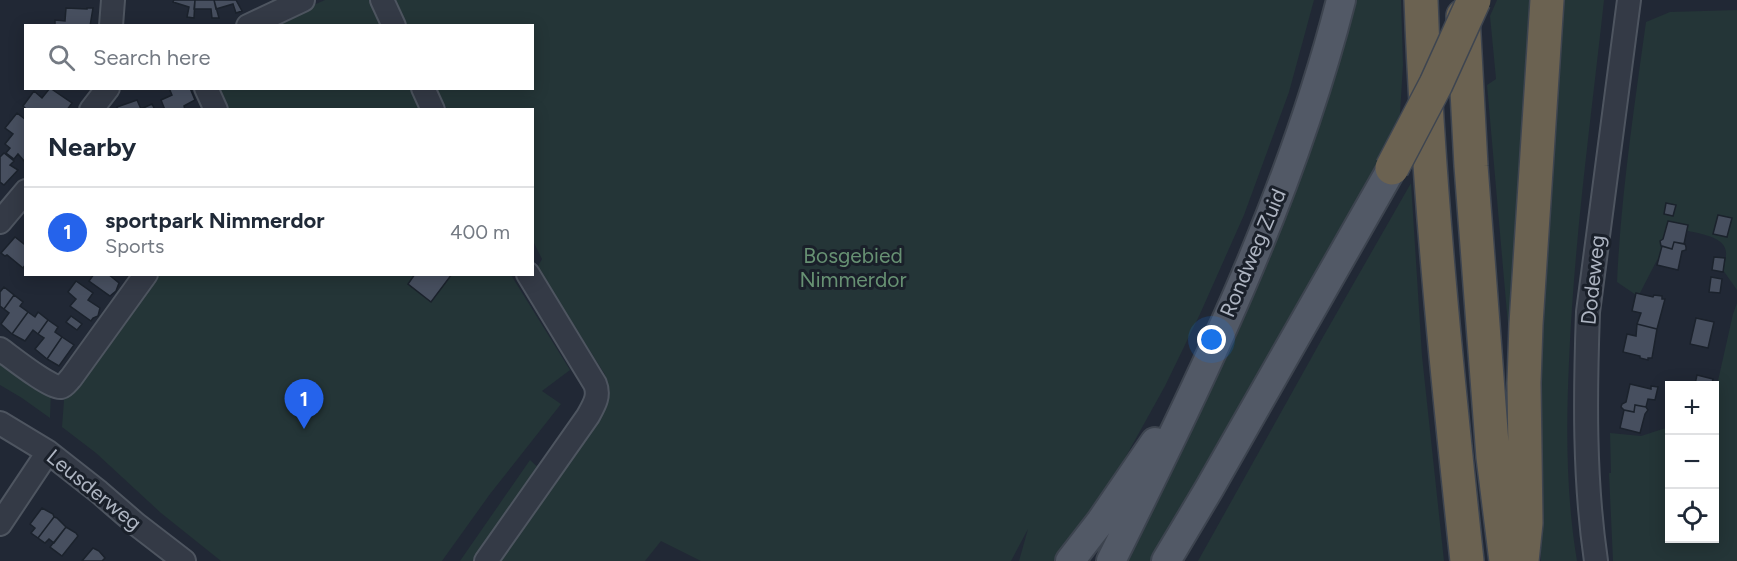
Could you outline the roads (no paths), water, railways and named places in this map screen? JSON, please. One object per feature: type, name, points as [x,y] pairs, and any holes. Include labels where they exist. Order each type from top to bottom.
[{"type":"highway","points":[[1421,0],[1431,171],[1467,561]]},
{"type":"highway","points":[[1462,0],[1471,166],[1493,457],[1506,561]]},
{"type":"highway","points":[[1392,168],[1436,84],[1474,0]]},
{"type":"highway","points":[[1522,561],[1526,523],[1524,383],[1526,324],[1547,0]]},
{"type":"main road","name":"Rondweg Zuid","points":[[1111,561],[1197,384],[1260,241],[1317,88],[1341,0]]},
{"type":"main road","points":[[1166,561],[1392,168]]},
{"type":"main road","points":[[1070,561],[1101,521],[1197,384]]},
{"type":"main road","points":[[1178,561],[1209,489]]},
{"type":"street","points":[[111,24],[113,0]]},
{"type":"street","points":[[252,24],[303,0]]},
{"type":"street","points":[[382,0],[393,24]]},
{"type":"street","name":"Dodeweg","points":[[1596,561],[1586,468],[1588,312],[1629,0]]},
{"type":"street","points":[[93,108],[107,90]]},
{"type":"street","points":[[207,90],[215,108]]},
{"type":"street","points":[[424,90],[432,108]]},
{"type":"street","points":[[0,222],[24,193]]},
{"type":"street","points":[[0,349],[47,382],[57,387],[64,386],[145,276]]},
{"type":"street","points":[[486,561],[588,416],[598,391],[529,276]]},
{"type":"street","name":"Leusderweg","points":[[0,423],[48,452],[136,525],[184,561]]},
{"type":"street","points":[[0,524],[48,452]]},
{"type":"place","name":"sportpark Nimmerdor","points":[[304,429]]},
{"type":"park label","name":"Bosgebied Nimmerdor","points":[[853,268]]}]
